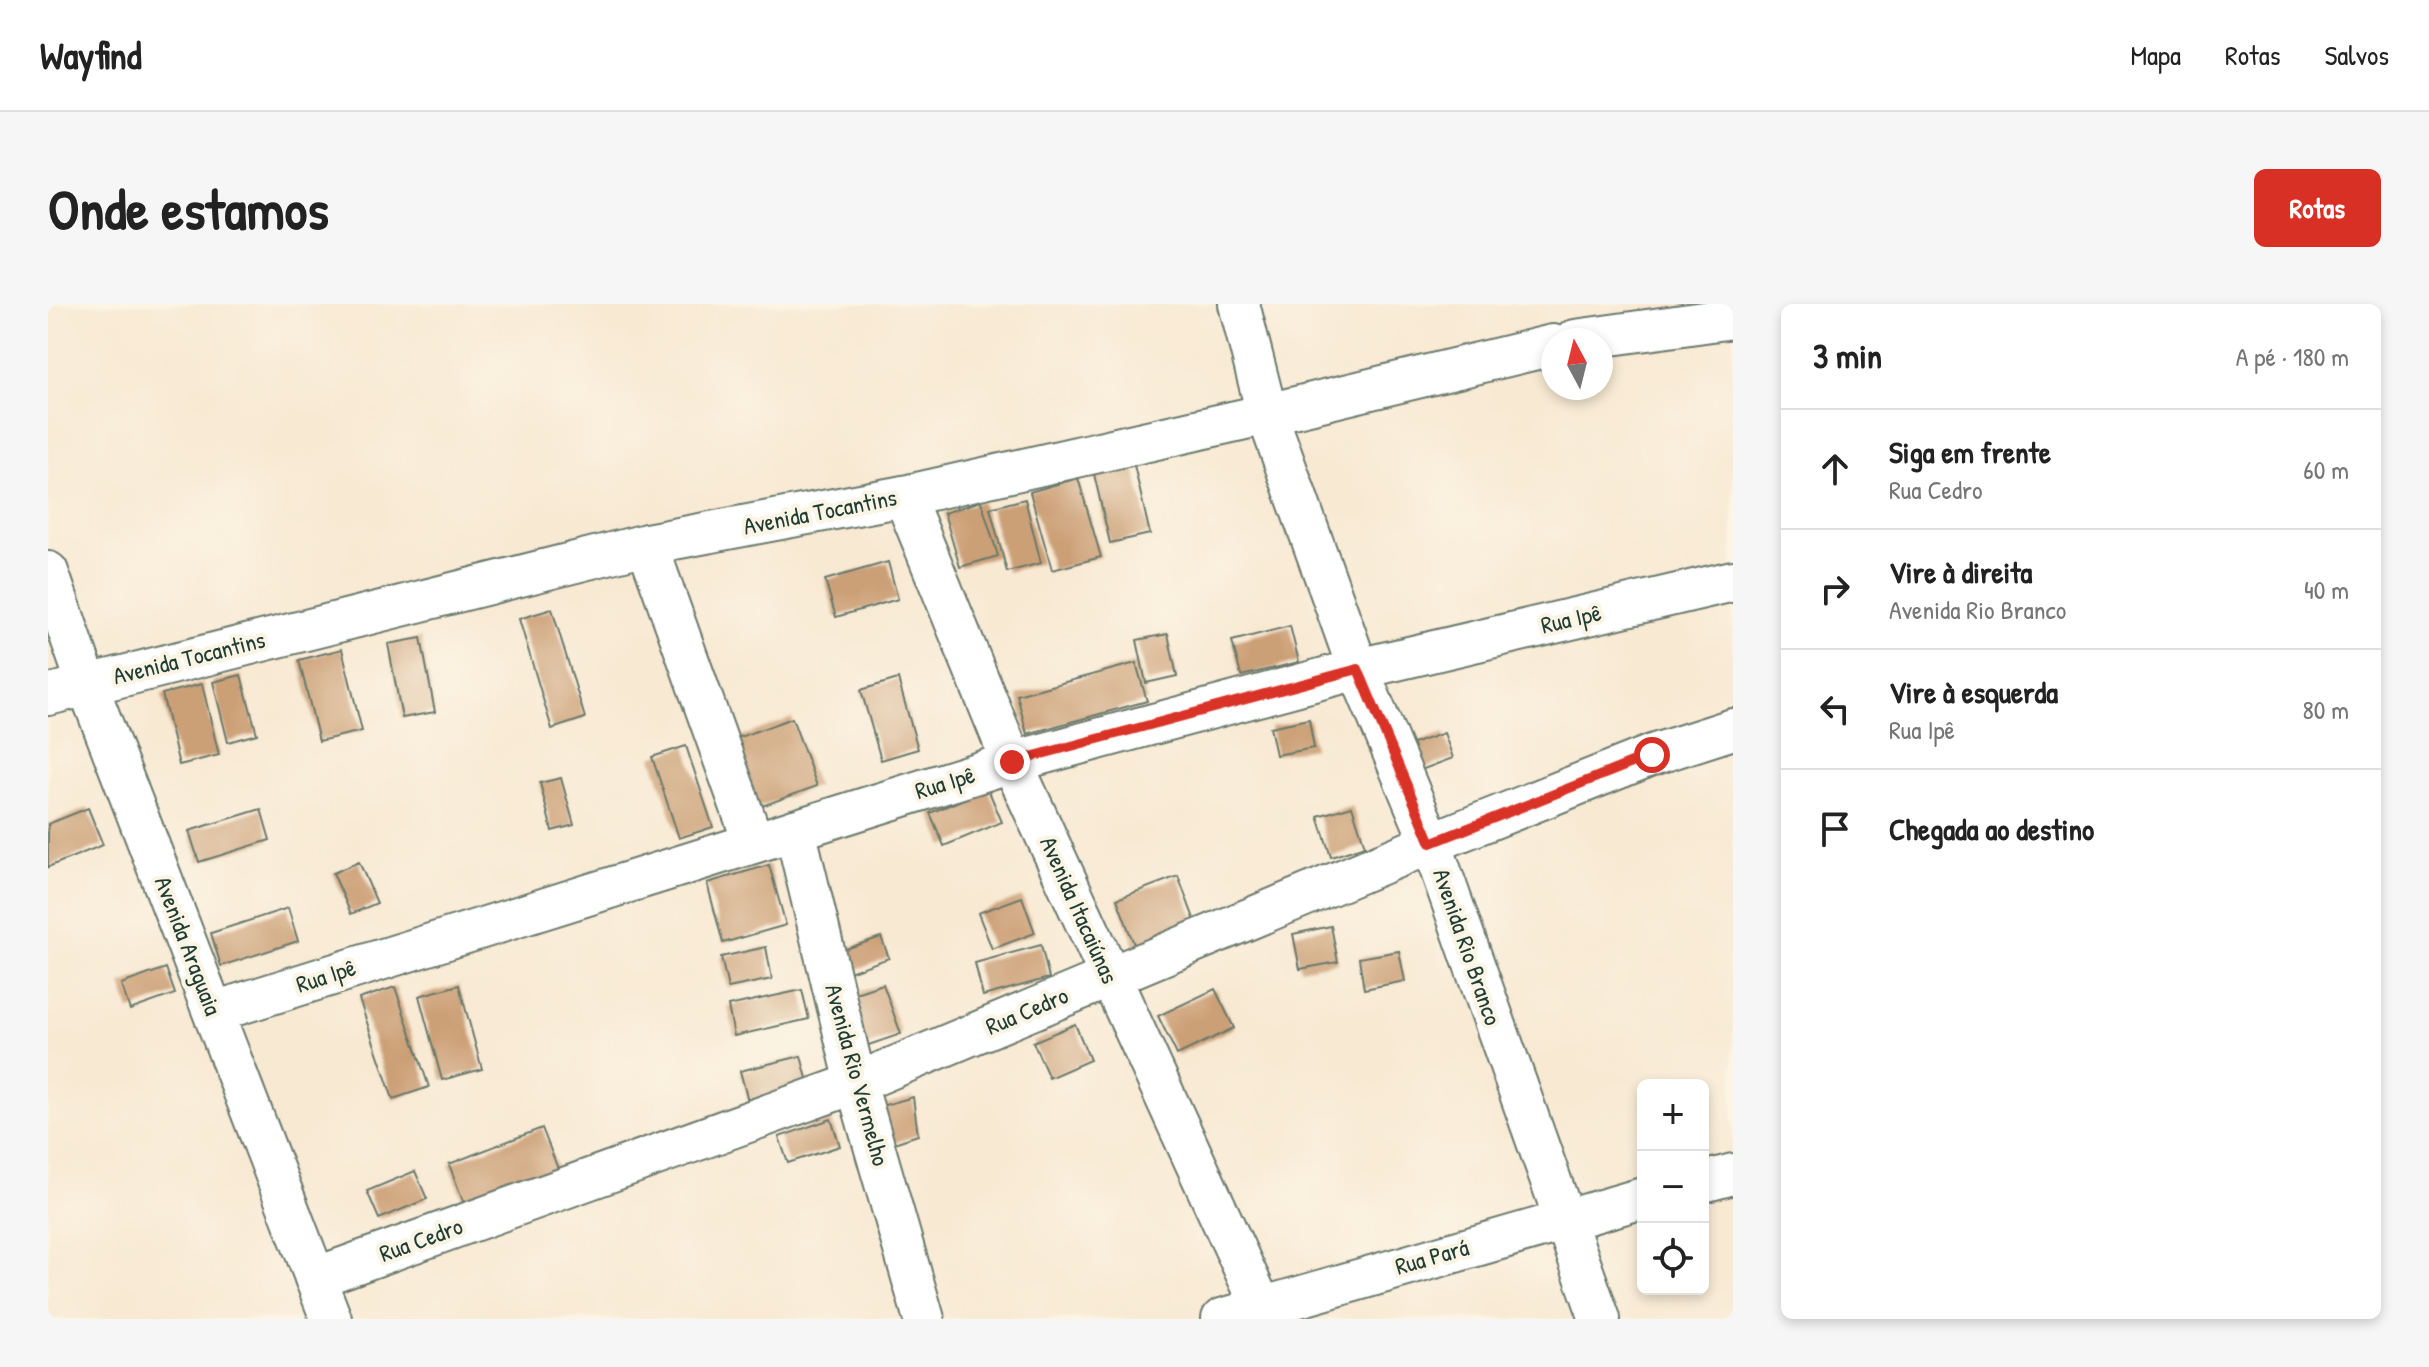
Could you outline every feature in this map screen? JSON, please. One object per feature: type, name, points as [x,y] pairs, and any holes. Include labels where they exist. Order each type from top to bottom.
[{"type":"street","name":"Avenida Rio Branco","points":[[1239,304],[1267,414],[1358,669],[1431,843],[1600,1319]]},
{"type":"street","points":[[1613,335],[1733,318]]},
{"type":"street","name":"Avenida Tocantins","points":[[48,695],[647,544],[904,496],[1541,348]]},
{"type":"street","name":"Avenida Itacaiúnas","points":[[904,496],[1012,762],[1264,1313]]},
{"type":"street","points":[[647,544],[753,841]]},
{"type":"street","name":"Avenida Araguaia","points":[[48,572],[87,684],[331,1319]]},
{"type":"street","name":"Rua Ipê","points":[[214,1012],[1012,762],[1358,669],[1733,581]]},
{"type":"street","name":"Rua Cedro","points":[[315,1278],[856,1083],[1431,843],[1652,755],[1733,729]]},
{"type":"street","name":"Avenida Rio Vermelho","points":[[795,830],[856,1083],[924,1319]]},
{"type":"street","points":[[1709,1180],[1733,1174]]},
{"type":"street","name":"Rua Pará","points":[[1222,1319],[1264,1313],[1563,1219],[1637,1200]]},
{"type":"building","points":[[1134,465],[1150,534],[1110,543],[1094,474]]},
{"type":"building","points":[[1078,478],[1101,557],[1052,570],[1030,492]]},
{"type":"building","points":[[1025,499],[1041,563],[1007,572],[990,508]]},
{"type":"building","points":[[981,501],[998,556],[960,567],[944,513]]},
{"type":"building","points":[[888,562],[898,599],[836,617],[825,580]]},
{"type":"building","points":[[552,609],[585,718],[552,729],[519,619]]},
{"type":"building","points":[[1290,626],[1299,662],[1241,676],[1232,641]]},
{"type":"building","points":[[1168,634],[1177,676],[1146,683],[1137,640]]},
{"type":"building","points":[[421,638],[435,712],[402,718],[388,644]]},
{"type":"building","points":[[342,649],[362,731],[319,741],[299,660]]},
{"type":"building","points":[[1136,663],[1147,701],[1027,734],[1017,695]]},
{"type":"building","points":[[241,675],[257,734],[228,742],[213,682]]},
{"type":"building","points":[[898,679],[918,749],[881,760],[861,690]]},
{"type":"building","points":[[202,684],[219,755],[179,765],[162,694]]},
{"type":"building","points":[[792,718],[817,786],[754,809],[729,741]]},
{"type":"building","points":[[1309,719],[1314,748],[1276,755],[1270,727]]},
{"type":"building","points":[[1444,733],[1453,758],[1413,773],[1404,747]]},
{"type":"building","points":[[686,746],[713,827],[679,838],[652,757]]},
{"type":"building","points":[[561,778],[574,825],[552,831],[540,783]]},
{"type":"building","points":[[988,789],[1002,822],[944,846],[930,813]]},
{"type":"building","points":[[1352,806],[1365,846],[1331,857],[1318,816]]},
{"type":"building","points":[[88,808],[103,845],[48,867],[48,824]]},
{"type":"building","points":[[261,809],[270,840],[199,862],[189,831]]},
{"type":"building","points":[[359,862],[377,903],[351,914],[333,873]]},
{"type":"building","points":[[769,865],[786,925],[723,943],[707,883]]},
{"type":"building","points":[[1178,876],[1196,924],[1135,947],[1117,899]]},
{"type":"building","points":[[1022,897],[1035,933],[992,949],[978,913]]},
{"type":"building","points":[[288,908],[298,941],[221,966],[211,933]]},
{"type":"building","points":[[1331,926],[1338,962],[1300,969],[1293,934]]},
{"type":"building","points":[[881,937],[889,958],[841,975],[834,953]]},
{"type":"building","points":[[1041,945],[1049,978],[983,996],[975,963]]},
{"type":"building","points":[[766,947],[772,979],[728,988],[721,957]]},
{"type":"building","points":[[1399,951],[1405,981],[1364,989],[1359,958]]},
{"type":"building","points":[[166,968],[175,994],[130,1010],[121,984]]},
{"type":"building","points":[[883,984],[901,1034],[860,1048],[843,997]]},
{"type":"building","points":[[459,985],[482,1069],[442,1080],[419,996]]},
{"type":"building","points":[[395,987],[429,1087],[393,1099],[359,999]]},
{"type":"building","points":[[1215,989],[1234,1028],[1177,1055],[1158,1016]]},
{"type":"building","points":[[802,990],[809,1019],[734,1036],[728,1006]]},
{"type":"building","points":[[1075,1024],[1090,1060],[1049,1078],[1033,1042]]},
{"type":"building","points":[[801,1056],[809,1086],[748,1101],[740,1071]]},
{"type":"building","points":[[913,1097],[918,1135],[885,1146],[871,1109]]},
{"type":"building","points":[[831,1119],[840,1146],[788,1163],[779,1137]]},
{"type":"building","points":[[542,1128],[560,1174],[466,1209],[449,1164]]},
{"type":"building","points":[[415,1171],[427,1199],[379,1219],[367,1191]]},
{"type":"route","points":[[1012,762],[1358,669],[1431,843],[1652,755]]}]
